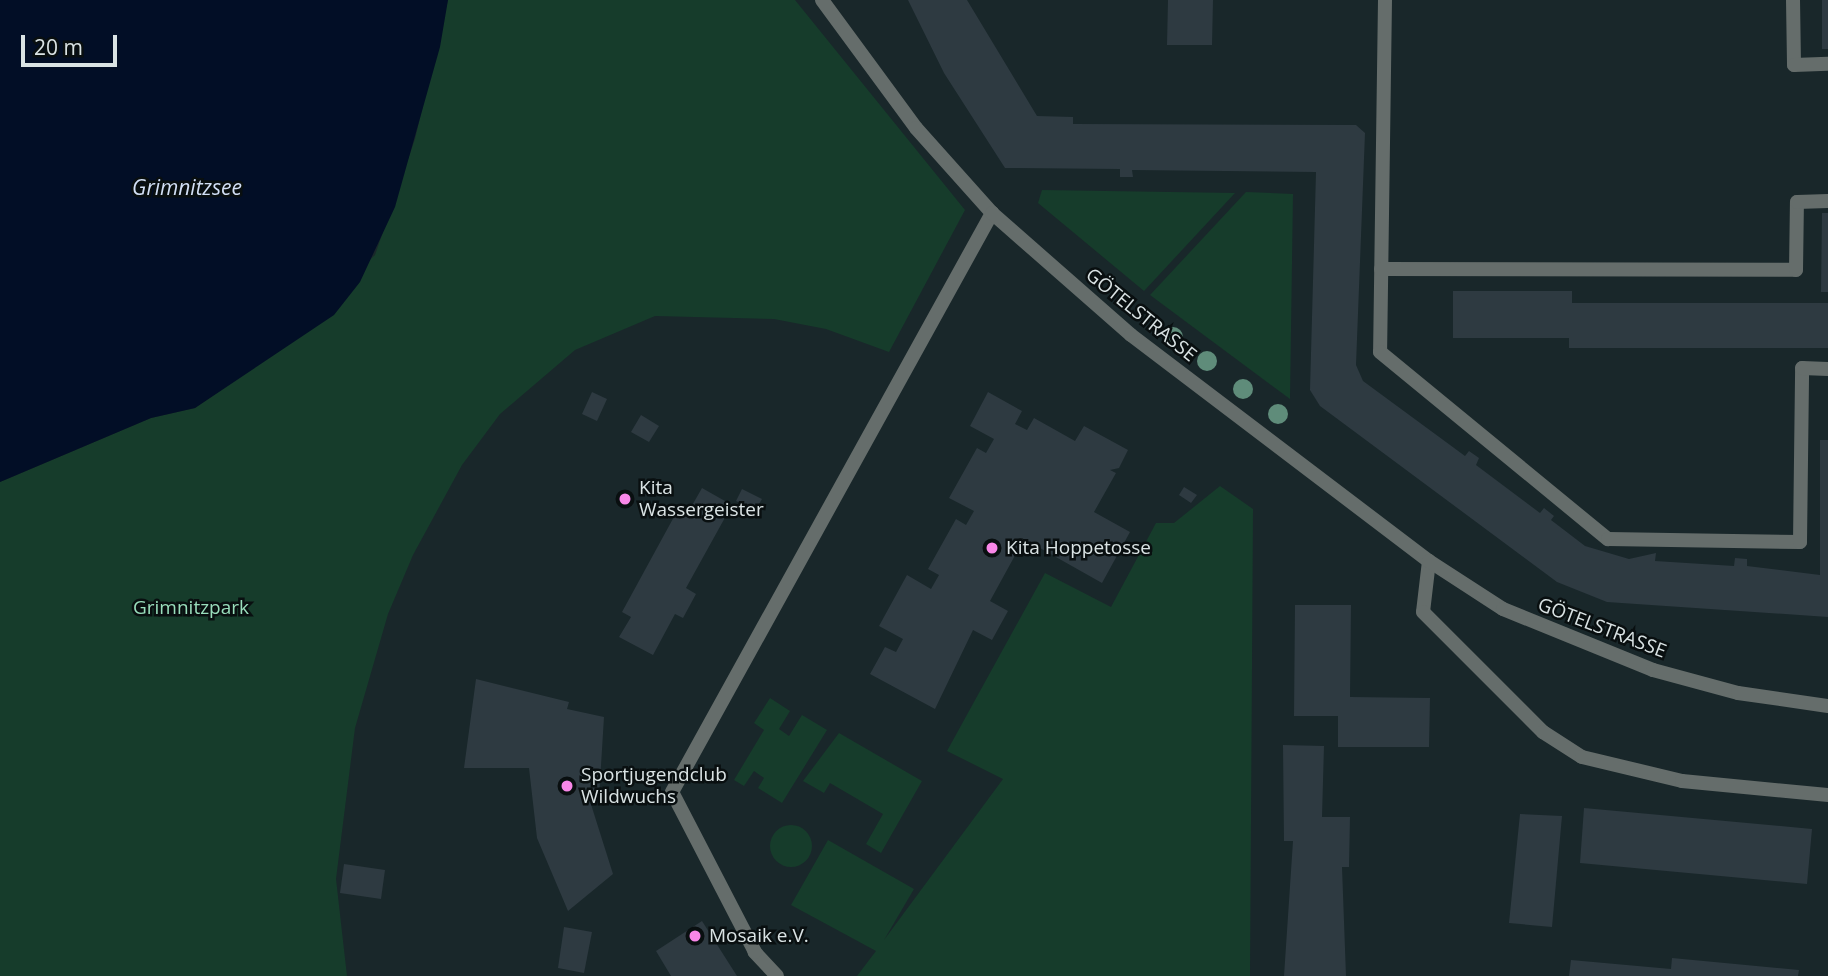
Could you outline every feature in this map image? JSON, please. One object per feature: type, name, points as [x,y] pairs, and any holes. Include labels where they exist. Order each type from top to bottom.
[{"type":"street","name":"GÖTELSTRASSE","points":[[822,0],[916,128],[992,213],[1131,335],[1429,561],[1503,608],[1643,666],[1738,693],[1828,706]]},
{"type":"street","points":[[1385,0],[1380,352],[1608,539],[1800,542],[1801,368],[1828,369]]},
{"type":"street","points":[[1793,0],[1794,65],[1828,64]]},
{"type":"street","points":[[1381,269],[1796,270],[1797,202],[1828,201]]},
{"type":"street","points":[[777,976],[755,952],[672,792],[992,213]]},
{"type":"street","points":[[1429,561],[1423,612],[1542,732],[1582,757],[1682,781],[1828,795]]},
{"type":"green space","name":"Grimnitzpark","points":[[448,0],[795,0],[965,210],[889,352],[826,329],[774,319],[655,316],[575,350],[500,414],[462,465],[413,555],[388,614],[355,728],[336,879],[347,976],[0,976],[0,482],[151,418],[195,408],[264,360],[375,255],[415,139]]},
{"type":"green space","points":[[1042,190],[1235,193],[1144,291],[1038,203]]},
{"type":"green space","points":[[1246,192],[1293,194],[1290,399],[1150,295]]},
{"type":"green space","points":[[1220,486],[1253,509],[1250,976],[857,976],[876,951],[791,905],[828,840],[914,889],[884,940],[1003,779],[947,751],[1045,573],[1111,607],[1156,523],[1174,523]]},
{"type":"green space","points":[[770,698],[790,711],[779,729],[789,736],[802,715],[827,730],[782,803],[758,788],[764,778],[754,771],[744,786],[734,780],[764,730],[754,723]]},
{"type":"green space","points":[[839,733],[922,781],[881,853],[866,844],[883,814],[830,783],[824,793],[803,781]]},
{"type":"green space","points":[[791,825],[806,831],[812,846],[806,861],[791,867],[776,861],[770,846],[776,831]]},
{"type":"water","name":"Grimnitzsee","points":[[0,0],[448,0],[440,47],[395,207],[360,282],[334,315],[195,408],[151,418],[0,482]]},
{"type":"building","points":[[908,0],[967,0],[1037,116],[1073,117],[1073,124],[1356,125],[1365,133],[1356,365],[1363,381],[1465,456],[1469,451],[1479,458],[1476,465],[1540,513],[1544,508],[1554,516],[1551,520],[1585,546],[1629,559],[1656,553],[1655,561],[1734,566],[1735,558],[1747,559],[1747,566],[1820,575],[1820,440],[1828,440],[1828,617],[1607,602],[1557,582],[1320,406],[1310,390],[1316,172],[1132,170],[1133,177],[1120,177],[1120,169],[1005,168],[944,73]]},
{"type":"building","points":[[1168,0],[1213,0],[1212,45],[1167,45]]},
{"type":"building","points":[[1822,0],[1828,0],[1828,49],[1822,49]]},
{"type":"building","points":[[1822,213],[1828,213],[1828,292],[1821,292]]},
{"type":"building","points":[[1453,291],[1572,291],[1572,303],[1828,303],[1828,348],[1569,348],[1569,338],[1453,338]]},
{"type":"building","points":[[592,392],[607,399],[597,421],[582,414]]},
{"type":"building","points":[[988,392],[1022,411],[1015,424],[1027,430],[1034,418],[1075,441],[1084,426],[1128,450],[1119,468],[1110,470],[1116,473],[1094,512],[1130,532],[1102,583],[1024,539],[990,601],[1008,611],[992,640],[973,630],[935,709],[870,674],[885,647],[896,652],[903,639],[879,626],[907,575],[931,589],[939,575],[928,569],[956,519],[966,525],[974,511],[949,498],[977,448],[986,453],[994,439],[970,426]]},
{"type":"building","points":[[641,415],[659,426],[649,442],[631,432]]},
{"type":"building","points":[[1184,487],[1197,495],[1191,503],[1179,495]]},
{"type":"building","points":[[702,488],[732,505],[686,588],[696,594],[683,618],[675,614],[653,655],[619,637],[631,617],[622,612],[681,504],[690,509]]},
{"type":"building","points":[[742,489],[762,499],[755,511],[736,501]]},
{"type":"building","points":[[1295,605],[1351,605],[1350,697],[1430,698],[1429,747],[1338,747],[1338,716],[1294,716]]},
{"type":"building","points":[[476,679],[569,702],[567,709],[604,717],[599,798],[589,798],[613,874],[568,911],[537,838],[529,768],[464,768]]},
{"type":"building","points":[[1283,745],[1324,746],[1322,817],[1350,817],[1349,867],[1342,867],[1346,976],[1284,976],[1293,841],[1284,841]]},
{"type":"building","points":[[1584,808],[1812,829],[1807,884],[1580,863]]},
{"type":"building","points":[[1520,814],[1562,816],[1552,927],[1509,923]]},
{"type":"building","points":[[344,864],[385,870],[381,899],[340,893]]},
{"type":"building","name":"Mosaik e.V.","points":[[702,921],[737,976],[671,976],[656,951]]},
{"type":"building","points":[[564,927],[592,932],[584,973],[558,968]]},
{"type":"building","points":[[1672,958],[1799,970],[1798,976],[1569,976],[1571,960],[1671,969]]},
{"type":"place","name":"Kita Wassergeister","points":[[625,499]]},
{"type":"place","name":"Kita Hoppetosse","points":[[992,548]]},
{"type":"place","name":"Sportjugendclub Wildwuchs","points":[[567,786]]},
{"type":"place","name":"Mosaik e.V.","points":[[695,936]]}]
